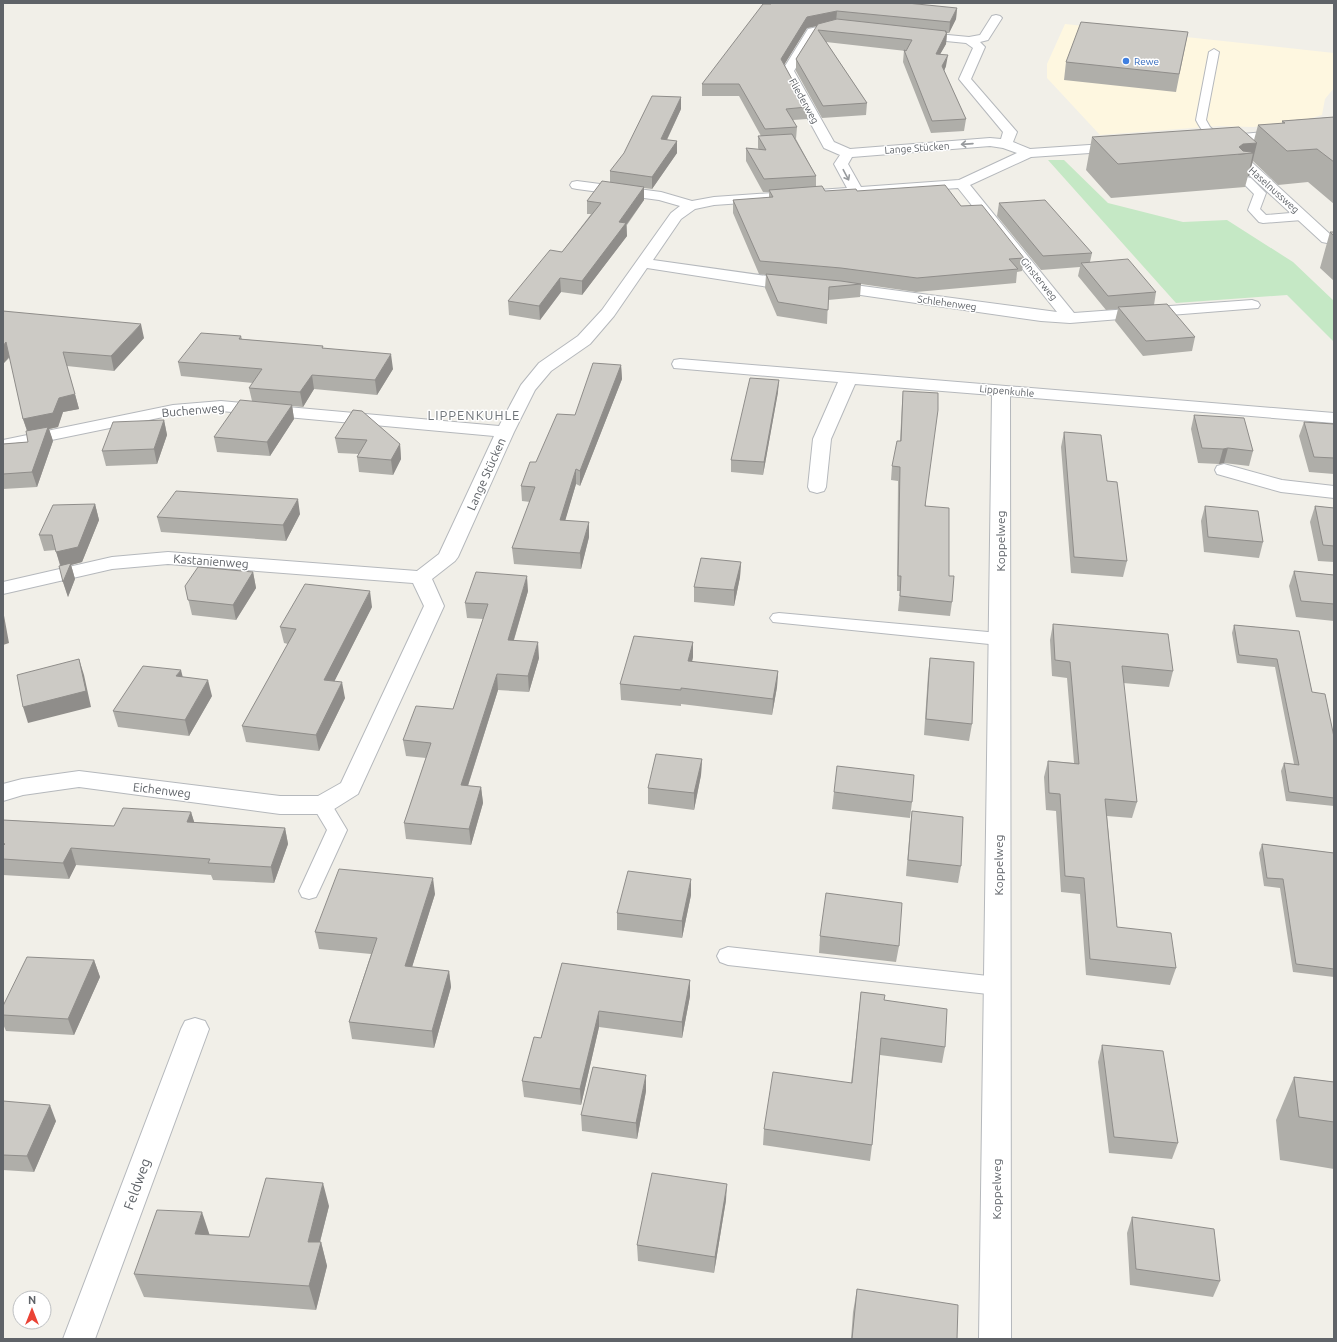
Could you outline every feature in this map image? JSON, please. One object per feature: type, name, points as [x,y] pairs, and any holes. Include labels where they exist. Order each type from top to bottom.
[{"type":"street","points":[[906,34],[969,40],[984,38],[996,18]]},
{"type":"street","name":"Fliederweg","points":[[848,153],[829,145],[788,71],[812,31],[836,26],[852,28]]},
{"type":"street","points":[[969,40],[979,47],[965,79],[1010,132],[1006,144]]},
{"type":"street","points":[[1306,133],[1334,126]]},
{"type":"street","points":[[1205,141],[1255,136],[1334,133]]},
{"type":"street","name":"Haselnussweg","points":[[1220,140],[1302,216],[1331,239]]},
{"type":"street","name":"Lange Stücken","points":[[848,153],[990,142],[1006,144],[1028,153]]},
{"type":"street","name":"Lange Stücken","points":[[421,577],[448,557],[505,432],[527,389],[545,366],[584,340],[608,313],[676,216],[691,205],[714,201],[962,184],[1028,153],[1135,146]]},
{"type":"street","points":[[848,153],[841,164],[856,191]]},
{"type":"street","name":"Ginsterweg","points":[[962,184],[1070,318]]},
{"type":"street","points":[[577,185],[661,196],[691,205]]},
{"type":"street","name":"Schlehenweg","points":[[644,263],[775,283],[840,288],[1041,316],[1070,318],[1252,305]]},
{"type":"street","name":"Lippenkuhle","points":[[680,364],[1334,418]]},
{"type":"street","points":[[817,487],[822,439],[849,378]]},
{"type":"street","name":"Koppelweg","points":[[995,1339],[1001,391]]},
{"type":"street","name":"Buchenweg","points":[[3,445],[173,410],[221,406],[505,432]]},
{"type":"street","points":[[1224,470],[1281,486],[1334,492]]},
{"type":"street","name":"Kastanienweg","points":[[3,588],[112,563],[168,558],[421,577]]},
{"type":"street","points":[[322,805],[350,788],[434,606],[421,577]]},
{"type":"street","name":"Eichenweg","points":[[3,793],[22,787],[79,779],[280,805],[322,805]]},
{"type":"street","name":"Feldweg","points":[[79,1339],[195,1029]]},
{"type":"lane","points":[[1214,52],[1201,120],[1206,129],[1220,140]]},
{"type":"lane","points":[[1239,181],[1247,180],[1260,193],[1254,210],[1263,219],[1302,216]]},
{"type":"lane","points":[[779,618],[999,639]]},
{"type":"lane","points":[[309,891],[336,830],[322,805]]},
{"type":"lane","points":[[728,956],[997,986]]},
{"type":"shaded area","points":[[1065,24],[1334,53],[1334,88],[1325,99],[1322,115],[1298,122],[1253,127],[1219,126],[1100,135],[1047,78],[1047,64]]},
{"type":"green space","points":[[1048,160],[1064,160],[1108,203],[1183,222],[1227,220],[1293,262],[1334,301],[1334,342],[1287,295],[1176,303]]},
{"type":"building","points":[[907,3],[957,8],[950,22],[837,11],[807,17],[781,59],[807,107],[786,109],[797,127],[765,129],[739,84],[702,84],[763,4]]},
{"type":"building","points":[[837,19],[946,31],[945,32],[947,32],[936,54],[948,55],[942,66],[966,119],[932,121],[904,50],[906,51],[912,40],[818,30],[867,103],[823,106],[796,59],[818,24]]},
{"type":"building","points":[[1081,22],[1188,32],[1179,74],[1066,62]]},
{"type":"building","points":[[652,96],[681,97],[661,139],[677,141],[652,177],[610,171],[624,153]]},
{"type":"building","points":[[1334,117],[1334,162],[1317,149],[1287,151],[1258,125],[1285,123],[1282,121]]},
{"type":"building","points":[[1239,127],[1257,143],[1243,144],[1239,147],[1243,151],[1253,153],[1118,164],[1092,137]]},
{"type":"building","points":[[792,134],[816,176],[764,179],[746,148],[766,150],[758,136]]},
{"type":"building","points":[[602,181],[644,187],[619,222],[626,223],[582,281],[560,278],[539,306],[508,301],[550,250],[562,252],[601,203],[587,201]]},
{"type":"building","points":[[945,185],[961,206],[982,205],[1024,258],[1009,259],[1018,269],[917,278],[841,268],[760,261],[733,200],[773,197],[769,190],[822,186],[825,191],[856,189],[857,191]]},
{"type":"building","points":[[1045,200],[1092,253],[1043,256],[999,203]]},
{"type":"building","points":[[1128,259],[1156,292],[1108,296],[1081,263]]},
{"type":"building","points":[[766,274],[861,284],[829,287],[828,310],[778,302]]},
{"type":"building","points":[[1167,304],[1195,337],[1146,341],[1118,307]]},
{"type":"building","points":[[3,311],[141,324],[111,356],[63,352],[75,394],[59,398],[53,413],[23,419],[6,342],[3,346]]},
{"type":"building","points":[[201,333],[241,336],[239,339],[323,346],[322,348],[391,354],[375,380],[312,375],[300,392],[249,388],[262,369],[178,362]]},
{"type":"building","points":[[593,363],[621,365],[580,471],[576,469],[560,520],[589,522],[580,553],[512,548],[535,487],[521,486],[530,462],[536,462],[557,414],[575,415]]},
{"type":"building","points":[[750,378],[779,380],[764,462],[731,460]]},
{"type":"building","points":[[903,391],[938,393],[938,410],[925,506],[949,508],[949,576],[954,576],[952,602],[900,596],[901,576],[898,576],[900,467],[892,466],[897,441],[901,441]]},
{"type":"building","points":[[240,400],[292,405],[267,442],[214,437]]},
{"type":"building","points":[[353,410],[362,411],[400,444],[391,460],[357,457],[367,440],[335,438]]},
{"type":"building","points":[[1194,415],[1244,418],[1253,451],[1228,448],[1202,448]]},
{"type":"building","points":[[164,420],[154,449],[102,451],[113,422]]},
{"type":"building","points":[[1304,422],[1334,424],[1334,458],[1314,457]]},
{"type":"building","points":[[48,427],[32,472],[3,474],[3,444],[28,442],[26,431]]},
{"type":"building","points":[[1064,432],[1101,435],[1107,481],[1117,482],[1127,561],[1074,557]]},
{"type":"building","points":[[176,491],[298,499],[283,525],[157,517]]},
{"type":"building","points":[[95,504],[78,547],[56,552],[52,535],[39,535],[53,505]]},
{"type":"building","points":[[1205,506],[1258,511],[1263,542],[1208,537]]},
{"type":"building","points":[[1315,506],[1334,508],[1334,546],[1323,545]]},
{"type":"building","points":[[701,558],[741,562],[734,590],[694,587]]},
{"type":"building","points":[[71,563],[63,582],[59,566]]},
{"type":"building","points":[[198,567],[253,572],[233,605],[188,600],[185,586]]},
{"type":"building","points":[[1294,571],[1334,575],[1334,604],[1301,601]]},
{"type":"building","points":[[476,572],[527,576],[508,640],[538,642],[528,676],[497,674],[461,785],[481,787],[469,829],[404,823],[431,743],[403,740],[416,706],[453,709],[488,604],[465,603]]},
{"type":"building","points":[[305,584],[370,591],[324,680],[342,682],[316,735],[242,726],[296,629],[280,627]]},
{"type":"building","points":[[1053,624],[1168,634],[1173,671],[1122,666],[1137,802],[1105,799],[1117,927],[1171,933],[1176,968],[1090,959],[1084,878],[1065,876],[1060,794],[1049,793],[1048,761],[1079,764],[1070,662],[1055,660]]},
{"type":"building","points":[[1234,625],[1299,631],[1312,692],[1325,694],[1334,737],[1334,798],[1289,792],[1284,763],[1299,765],[1277,659],[1239,655]]},
{"type":"building","points":[[634,636],[693,642],[688,661],[778,671],[773,699],[681,688],[681,690],[620,684]]},
{"type":"building","points":[[930,658],[974,662],[972,724],[926,719]]},
{"type":"building","points":[[79,659],[86,691],[23,707],[17,675]]},
{"type":"building","points":[[143,666],[181,670],[176,676],[208,680],[185,720],[113,711]]},
{"type":"building","points":[[656,754],[702,759],[694,793],[648,788]]},
{"type":"building","points":[[837,766],[914,775],[912,802],[834,792]]},
{"type":"building","points":[[123,808],[191,812],[187,822],[285,828],[271,867],[208,863],[210,859],[71,848],[63,863],[3,859],[3,846],[5,844],[3,843],[3,820],[114,826]]},
{"type":"building","points":[[912,811],[963,817],[961,866],[908,860]]},
{"type":"building","points":[[1262,844],[1334,853],[1334,969],[1296,964],[1283,879],[1267,878]]},
{"type":"building","points":[[339,869],[433,878],[405,966],[449,971],[432,1031],[349,1022],[377,938],[315,932]]},
{"type":"building","points":[[628,871],[691,879],[682,921],[617,913]]},
{"type":"building","points":[[826,893],[902,903],[899,946],[820,936]]},
{"type":"building","points":[[27,957],[94,960],[68,1019],[3,1015],[3,1006]]},
{"type":"building","points":[[562,963],[690,980],[682,1022],[599,1011],[580,1089],[522,1081],[534,1037],[541,1038]]},
{"type":"building","points":[[861,992],[885,995],[884,1000],[947,1009],[945,1047],[881,1038],[872,1145],[764,1129],[773,1072],[852,1083]]},
{"type":"building","points":[[1102,1045],[1163,1051],[1178,1143],[1114,1137]]},
{"type":"building","points":[[593,1067],[646,1075],[636,1123],[581,1115]]},
{"type":"building","points":[[1294,1077],[1334,1082],[1334,1122],[1299,1117]]},
{"type":"building","points":[[3,1101],[50,1105],[27,1156],[3,1155]]},
{"type":"building","points":[[652,1173],[727,1184],[715,1257],[637,1245]]},
{"type":"building","points":[[266,1178],[323,1183],[308,1242],[321,1242],[309,1286],[134,1274],[157,1210],[202,1212],[195,1234],[249,1237]]},
{"type":"building","points":[[1132,1217],[1214,1229],[1220,1281],[1136,1269]]},
{"type":"building","points":[[857,1289],[958,1305],[957,1339],[852,1339]]},
{"type":"place","name":"Rewe","points":[[1126,61]]},
{"type":"district","name":"LIPPENKUHLE","points":[[474,415]]}]
